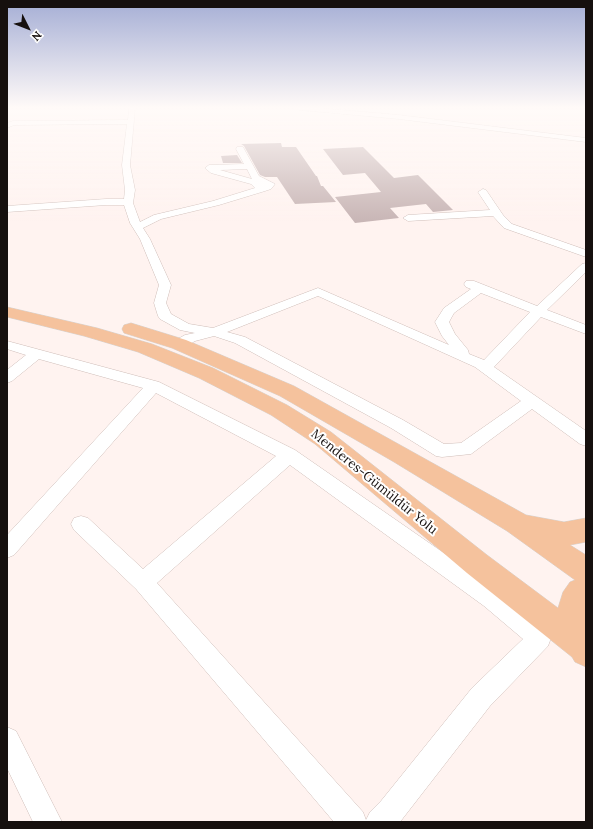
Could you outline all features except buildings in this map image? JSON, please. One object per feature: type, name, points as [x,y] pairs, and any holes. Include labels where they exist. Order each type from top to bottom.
[{"type":"main road","name":"Menderes-Gümüldür Yolu","points":[[7,300],[63,310],[141,331],[180,344],[287,391],[402,456],[516,524],[586,571]]},
{"type":"main road","name":"Menderes-Gümüldür Yolu","points":[[7,312],[90,332],[145,348],[206,373],[280,410],[323,438],[471,559],[585,648]]},
{"type":"main road","points":[[516,524],[564,534],[586,530]]},
{"type":"main road","points":[[585,648],[575,630],[572,615],[574,602],[580,592],[586,589]]},
{"type":"street","points":[[128,147],[126,165],[130,190],[128,203],[138,228],[145,239],[166,285],[160,303],[165,316],[185,327],[214,332],[240,340],[397,424],[442,451],[465,449],[533,401]]},
{"type":"street","points":[[138,228],[158,217],[216,203],[268,187],[271,184],[256,178],[247,166],[240,149]]},
{"type":"street","points":[[247,166],[210,168],[214,171],[254,182],[262,189]]},
{"type":"street","points":[[483,192],[496,213],[508,226],[586,254]]},
{"type":"street","points":[[7,209],[106,202],[128,203]]},
{"type":"street","points":[[408,218],[496,213]]},
{"type":"street","points":[[485,368],[538,312],[586,266]]},
{"type":"street","points":[[462,356],[461,350],[449,336],[442,322],[449,311],[475,286],[586,330]]},
{"type":"street","points":[[180,344],[190,338],[214,332],[318,292],[462,356],[485,368],[586,440]]},
{"type":"street","points":[[7,345],[154,386],[289,455],[492,599],[540,638],[481,697],[391,811],[380,822]]},
{"type":"street","points":[[7,378],[37,353]]},
{"type":"street","points":[[7,549],[154,386]]},
{"type":"street","points":[[142,582],[289,455]]},
{"type":"street","points":[[81,524],[142,582],[353,822]]},
{"type":"street","points":[[7,740],[48,822]]}]
